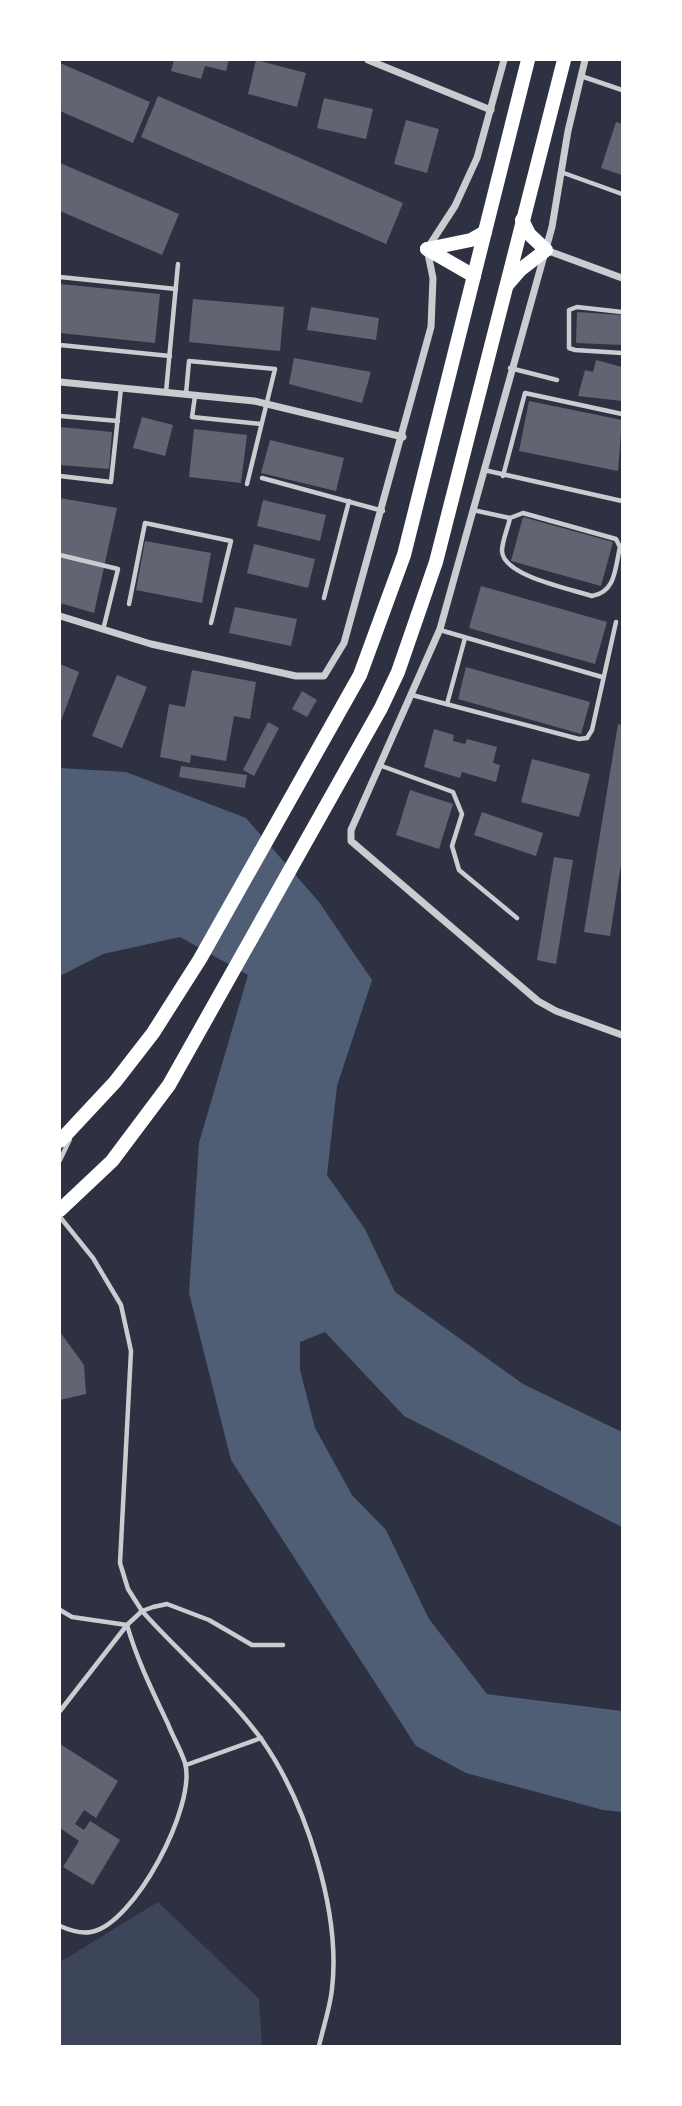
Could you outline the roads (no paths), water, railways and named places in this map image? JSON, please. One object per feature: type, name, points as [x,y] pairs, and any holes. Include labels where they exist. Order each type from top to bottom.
[{"type":"main road","points":[[60,1141],[153,1033],[200,960],[359,675],[404,555],[528,60]]},
{"type":"main road","points":[[60,1210],[111,1161],[169,1085],[393,684],[418,620],[436,562],[564,60]]},
{"type":"main road","points":[[505,288],[520,270],[546,250],[529,234],[522,220]]},
{"type":"main road","points":[[427,250],[471,240],[485,232]]},
{"type":"main road","points":[[427,250],[474,276]]},
{"type":"street","points":[[368,60],[491,110]]},
{"type":"street","points":[[60,616],[103,631],[202,657],[314,679],[324,676],[331,668],[344,643],[383,511],[431,327],[433,278],[427,250],[454,206],[477,158],[505,60]]},
{"type":"street","points":[[585,60],[546,250],[510,369],[440,629],[412,695],[378,764],[351,830],[351,841],[538,1001],[556,1011],[622,1035]]},
{"type":"street","points":[[546,250],[622,278]]},
{"type":"street","points":[[60,382],[266,404],[403,437]]},
{"type":"lane","points":[[391,69],[394,60]]},
{"type":"lane","points":[[580,75],[622,90]]},
{"type":"lane","points":[[560,172],[622,194]]},
{"type":"lane","points":[[166,392],[178,264]]},
{"type":"lane","points":[[60,277],[176,289]]},
{"type":"lane","points":[[622,312],[577,307],[569,310],[567,340],[569,348],[575,350],[622,353]]},
{"type":"lane","points":[[60,345],[170,356]]},
{"type":"lane","points":[[247,484],[275,369],[190,361],[192,417],[261,424]]},
{"type":"lane","points":[[510,369],[557,380]]},
{"type":"lane","points":[[60,476],[111,482],[121,388]]},
{"type":"lane","points":[[503,476],[525,393],[622,414]]},
{"type":"lane","points":[[60,416],[118,421]]},
{"type":"lane","points":[[484,470],[622,501]]},
{"type":"lane","points":[[262,478],[383,511]]},
{"type":"lane","points":[[324,598],[349,501]]},
{"type":"lane","points":[[472,510],[510,518],[523,513],[616,539],[620,547],[610,587],[604,594],[592,596],[514,570],[505,560],[502,550],[510,518]]},
{"type":"lane","points":[[129,604],[145,523],[231,541],[211,623]]},
{"type":"lane","points":[[60,555],[118,569],[103,631]]},
{"type":"lane","points":[[412,695],[579,739],[587,738],[592,730],[616,622]]},
{"type":"lane","points":[[440,629],[603,677]]},
{"type":"lane","points":[[447,704],[465,638]]},
{"type":"lane","points":[[378,764],[453,792],[460,802],[462,814],[452,846],[458,870],[517,918]]},
{"type":"lane","points":[[60,1160],[77,1122]]},
{"type":"lane","points":[[60,1217],[93,1258],[121,1305],[131,1351],[120,1563],[128,1589],[142,1611],[261,1738],[281,1769],[300,1812],[319,1870],[331,1928],[332,1989],[318,2046]]},
{"type":"lane","points":[[60,1711],[127,1625],[142,1611],[167,1604],[209,1620],[252,1645],[283,1645]]},
{"type":"lane","points":[[60,1610],[72,1617],[127,1625]]},
{"type":"lane","points":[[60,1926],[73,1931],[92,1932],[116,1917],[135,1898],[176,1830],[185,1794],[186,1765],[135,1653],[127,1625]]},
{"type":"lane","points":[[186,1765],[261,1738]]}]
